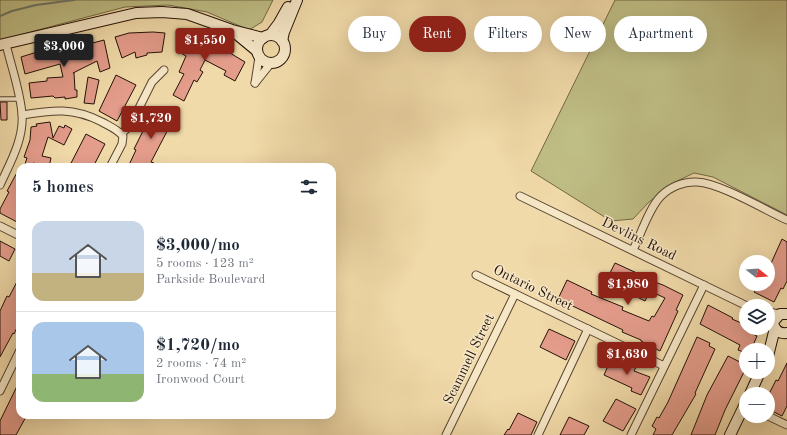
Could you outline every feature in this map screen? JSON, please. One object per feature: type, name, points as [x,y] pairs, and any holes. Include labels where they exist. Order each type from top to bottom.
[{"type":"street","points":[[271,63],[255,83],[258,43],[279,23],[291,0]]},
{"type":"street","points":[[282,41],[284,32],[297,0]]},
{"type":"street","points":[[0,185],[3,172],[19,139],[22,115],[19,99],[3,44],[136,13],[162,12],[187,14],[232,30],[266,37],[276,37],[282,41],[285,48],[283,55],[278,61],[271,63],[264,62],[258,54],[232,30]]},
{"type":"street","points":[[121,134],[130,126],[152,82],[164,70]]},
{"type":"street","points":[[22,115],[53,110],[88,115],[118,130],[122,136],[122,144],[112,163]]},
{"type":"street","points":[[633,250],[655,204],[661,196],[672,188],[683,183],[697,181],[714,185],[787,220]]},
{"type":"street","name":"Devlins Road","points":[[520,196],[739,302]]},
{"type":"street","points":[[0,226],[16,234]]},
{"type":"street","name":"Ontario Street","points":[[476,275],[664,366]]},
{"type":"street","points":[[631,435],[704,285]]},
{"type":"street","name":"Scammell Street","points":[[446,435],[515,294]]},
{"type":"street","points":[[775,319],[784,312]]},
{"type":"street","points":[[775,328],[778,332],[786,333]]},
{"type":"street","points":[[538,435],[588,329]]},
{"type":"street","points":[[775,347],[786,333]]},
{"type":"street","points":[[0,391],[16,358]]},
{"type":"street","points":[[730,435],[739,418]]},
{"type":"street","points":[[775,419],[787,425]]},
{"type":"lane","points":[[0,99],[19,99]]},
{"type":"shaded area","points":[[0,0],[273,0],[262,22],[249,30],[207,12],[168,5],[125,7],[0,40]]},
{"type":"shaded area","points":[[615,0],[787,0],[787,215],[713,177],[694,173],[673,183],[649,202],[633,219],[611,221],[531,171],[589,52],[606,52],[606,18]]},
{"type":"building","points":[[129,33],[165,33],[162,52],[147,53],[147,55],[136,58],[135,52],[122,58],[115,37]]},
{"type":"building","points":[[189,33],[202,40],[204,37],[220,46],[221,43],[231,49],[230,53],[245,62],[235,81],[224,75],[226,71],[205,60],[200,70],[203,72],[197,82],[194,80],[184,101],[173,95],[184,74],[179,72],[186,56],[179,52]]},
{"type":"building","points":[[104,40],[110,68],[100,72],[97,61],[73,73],[77,97],[65,99],[65,97],[55,98],[53,96],[31,98],[29,83],[47,81],[47,78],[63,77],[60,64],[25,74],[21,57],[63,44],[64,46],[69,45],[70,49]]},
{"type":"building","points":[[116,75],[136,85],[117,121],[99,111]]},
{"type":"building","points":[[88,77],[99,80],[94,104],[84,103]]},
{"type":"building","points":[[0,102],[7,102],[7,120],[1,120]]},
{"type":"building","points":[[154,109],[174,118],[151,162],[154,163],[130,163],[136,150],[134,149]]},
{"type":"building","points":[[50,122],[53,138],[59,126],[64,128],[65,125],[72,129],[64,145],[48,137],[42,156],[51,158],[50,163],[25,163],[27,158],[24,157],[30,140],[31,127],[37,126],[36,124]]},
{"type":"building","points":[[86,134],[105,144],[95,163],[71,163]]},
{"type":"building","points":[[16,174],[16,221],[0,213],[0,209],[9,192],[7,191]]},
{"type":"building","points":[[782,239],[787,242],[787,281],[783,289],[781,288],[775,300],[768,299],[754,292],[775,291],[775,255]]},
{"type":"building","points":[[0,241],[15,249],[9,261],[0,256]]},
{"type":"building","points":[[615,263],[639,274],[638,276],[663,285],[683,295],[676,310],[678,311],[660,351],[641,340],[622,332],[623,330],[558,299],[567,280],[592,292],[591,294],[623,307],[622,310],[649,321],[652,316],[654,317],[665,298],[650,291],[645,301],[606,281]]},
{"type":"building","points":[[16,284],[16,330],[0,357],[0,311],[7,296],[9,297]]},
{"type":"building","points":[[708,305],[739,322],[739,335],[757,336],[754,343],[739,343],[739,344],[700,324]]},
{"type":"building","points":[[549,329],[575,341],[566,360],[540,347]]},
{"type":"building","points":[[697,337],[710,343],[709,346],[715,349],[695,393],[696,394],[672,435],[653,435],[656,429],[652,426],[657,417],[659,418],[668,402]]},
{"type":"building","points":[[728,356],[739,362],[739,379],[740,379],[725,410],[715,435],[691,435],[707,395]]},
{"type":"building","points":[[612,357],[636,367],[634,371],[650,377],[641,395],[631,391],[632,388],[604,375]]},
{"type":"building","points":[[787,363],[787,406],[782,416],[775,412],[775,387],[772,387],[776,380],[778,381]]},
{"type":"building","points":[[16,388],[16,419],[25,419],[16,435],[0,435],[0,421]]},
{"type":"building","points":[[616,399],[636,409],[623,431],[603,421]]},
{"type":"building","points":[[518,413],[537,422],[531,435],[504,435],[508,429],[509,430]]},
{"type":"building","points":[[569,417],[589,426],[584,435],[560,435]]},
{"type":"waterway","points":[[0,16],[12,11],[36,5],[74,0]]}]
